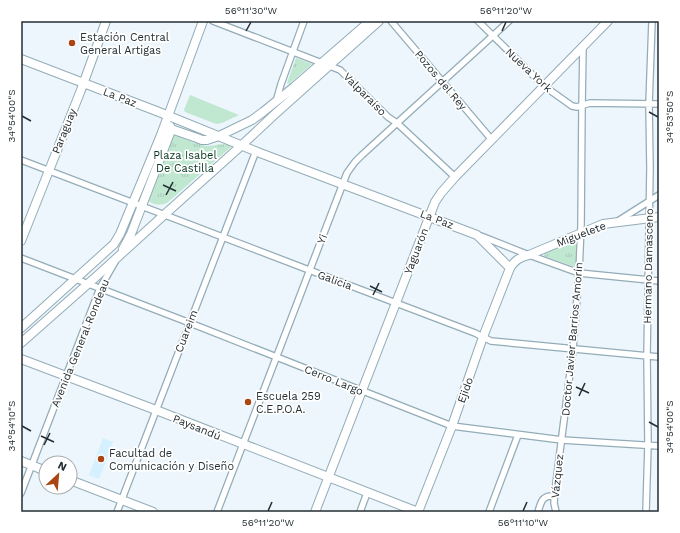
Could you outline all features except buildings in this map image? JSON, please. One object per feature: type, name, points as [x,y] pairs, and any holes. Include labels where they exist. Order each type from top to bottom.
[{"type":"street","name":"Paraguay","points":[[21,241],[106,21]]},
{"type":"street","name":"Avenida General Rondeau","points":[[21,493],[100,288],[131,234],[138,205],[161,135],[203,21]]},
{"type":"street","name":"Valparaíso","points":[[213,21],[340,70],[388,117],[397,123],[455,177]]},
{"type":"street","points":[[276,102],[304,21]]},
{"type":"street","points":[[161,135],[166,130],[171,129],[202,140],[207,140],[220,136],[252,120],[379,21]]},
{"type":"street","name":"Pozos del Rey","points":[[391,21],[492,140]]},
{"type":"street","name":"Nueva York","points":[[478,21],[544,86],[572,106],[582,106],[590,103],[659,104]]},
{"type":"street","name":"Yi","points":[[217,512],[347,173],[355,162],[509,21]]},
{"type":"street","name":"Yaguarón","points":[[316,512],[435,202],[455,177],[608,21]]},
{"type":"street","name":"Hermano Damasceno","points":[[646,512],[652,21]]},
{"type":"street","points":[[21,343],[242,145],[366,23]]},
{"type":"street","name":"Doctor Javier Barrios Amorín","points":[[562,440],[573,349],[579,274],[581,233],[583,46]]},
{"type":"street","name":"La Paz","points":[[21,60],[579,274],[659,281]]},
{"type":"street","points":[[168,116],[171,129]]},
{"type":"street","name":"Avenida General Rondeau","points":[[138,205],[171,129]]},
{"type":"street","name":"Cuareim","points":[[117,512],[256,151]]},
{"type":"street","name":"Galicia","points":[[21,160],[396,302],[475,333],[491,341],[659,357]]},
{"type":"street","points":[[616,222],[659,195]]},
{"type":"street","points":[[21,328],[114,244],[138,205]]},
{"type":"street","name":"Miguelete","points":[[528,255],[603,224],[659,217]]},
{"type":"street","points":[[477,235],[510,268],[515,261],[528,255]]},
{"type":"street","name":"Cerro Largo","points":[[21,258],[452,426],[562,440],[659,446]]},
{"type":"street","name":"Ejido","points":[[418,512],[452,426],[483,337],[510,268]]},
{"type":"street","name":"Paysandú","points":[[21,359],[418,512]]},
{"type":"street","points":[[489,512],[518,435]]},
{"type":"street","name":"Vázquez","points":[[556,512],[554,496],[562,440]]},
{"type":"street","points":[[21,461],[38,468]]},
{"type":"street","points":[[78,483],[153,512]]},
{"type":"street","points":[[360,512],[367,492]]},
{"type":"street","points":[[538,512],[543,499],[549,496],[554,496]]},
{"type":"shaded area","name":"Facultad de Comunicación y Diseño","points":[[103,438],[113,442],[99,479],[89,475]]},
{"type":"green space","points":[[296,58],[312,64],[289,84],[287,83]]},
{"type":"green space","points":[[190,95],[239,115],[222,123],[216,124],[185,112],[184,110]]},
{"type":"green space","name":"Plaza Isabel De Castilla","points":[[173,135],[207,146],[223,144],[231,147],[167,203],[154,204],[147,200]]},
{"type":"green space","points":[[574,240],[578,242],[577,265],[575,267],[544,256],[545,253]]},
{"type":"place","name":"Estación Central General Artigas","points":[[72,43]]},
{"type":"place","name":"Escuela 259 C.E.P.O.A.","points":[[248,402]]},
{"type":"place","name":"Facultad de Comunicación y Diseño","points":[[101,459]]}]
